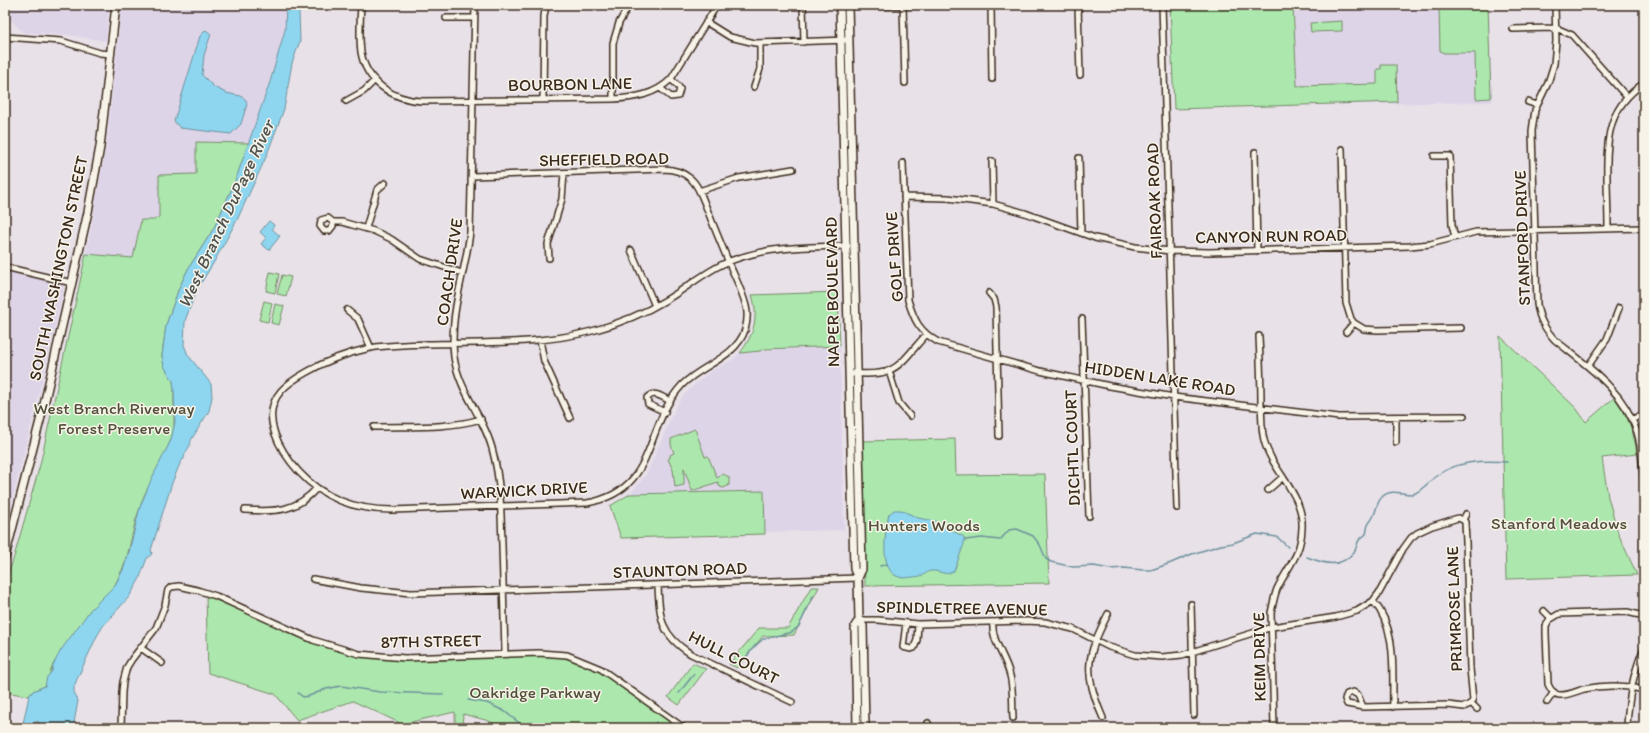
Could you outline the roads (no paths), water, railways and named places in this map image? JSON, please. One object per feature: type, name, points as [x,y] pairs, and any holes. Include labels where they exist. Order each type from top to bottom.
[{"type":"main road","name":"SOUTH WASHINGTON STREET","points":[[5,557],[43,409],[72,283],[100,146],[116,5]]},
{"type":"main road","name":"NAPER BOULEVARD","points":[[844,6],[849,40],[862,569],[858,578]]},
{"type":"main road","name":"NAPER BOULEVARD","points":[[844,6],[841,40],[854,569],[858,578],[859,620],[863,626],[865,728]]},
{"type":"main road","name":"NAPER BOULEVARD","points":[[857,728],[855,626],[859,620]]},
{"type":"street","points":[[346,101],[364,91],[375,80],[368,70],[362,53],[360,39],[361,5]]},
{"type":"street","name":"COACH DRIVE","points":[[474,5],[470,232],[454,311],[454,358],[460,380],[481,419],[490,440],[497,466],[501,506],[505,654]]},
{"type":"street","points":[[543,99],[544,16],[546,5]]},
{"type":"street","points":[[613,99],[613,43],[617,27],[628,5]]},
{"type":"street","name":"BOURBON LANE","points":[[375,80],[384,89],[395,95],[410,100],[636,98],[660,88],[671,79],[717,5]]},
{"type":"street","points":[[803,5],[804,42]]},
{"type":"street","points":[[903,5],[905,83]]},
{"type":"street","points":[[844,6],[910,5]]},
{"type":"street","points":[[991,5],[992,79]]},
{"type":"street","points":[[1078,5],[1080,75]]},
{"type":"street","name":"FAIROAK ROAD","points":[[1162,5],[1177,508]]},
{"type":"street","name":"STANFORD DRIVE","points":[[1555,5],[1556,50],[1554,64],[1548,83],[1537,105],[1532,131],[1536,299],[1540,317],[1547,332],[1614,390],[1633,419],[1640,445],[1644,483]]},
{"type":"street","points":[[446,18],[474,18]]},
{"type":"street","points":[[706,22],[737,40],[760,43],[849,40]]},
{"type":"street","points":[[1513,28],[1556,28],[1569,34],[1576,39],[1627,97]]},
{"type":"street","points":[[5,37],[56,40],[100,53],[111,54]]},
{"type":"street","points":[[754,87],[760,69],[760,43]]},
{"type":"street","points":[[660,88],[671,97],[678,96],[680,89],[671,79]]},
{"type":"street","points":[[1608,228],[1607,139],[1613,120],[1627,97],[1644,83]]},
{"type":"street","points":[[1528,102],[1537,105]]},
{"type":"street","points":[[1342,149],[1346,303],[1348,313],[1354,323],[1364,329],[1377,330],[1461,328]]},
{"type":"street","points":[[1255,152],[1257,251]]},
{"type":"street","points":[[1434,156],[1450,156],[1452,225],[1456,237]]},
{"type":"street","points":[[1079,158],[1081,233]]},
{"type":"street","points":[[992,161],[993,204]]},
{"type":"street","name":"GOLF DRIVE","points":[[903,163],[908,300],[912,315],[926,335]]},
{"type":"street","name":"SHEFFIELD ROAD","points":[[472,176],[670,169],[678,171],[690,178],[699,191],[729,262]]},
{"type":"street","points":[[699,191],[739,178],[793,169]]},
{"type":"street","points":[[549,258],[548,244],[562,199],[564,173]]},
{"type":"street","points":[[366,228],[377,190],[385,183]]},
{"type":"street","name":"CANYON RUN ROAD","points":[[904,197],[948,198],[993,204],[1025,213],[1081,233],[1129,246],[1170,251],[1257,251],[1424,245],[1476,232],[1644,228]]},
{"type":"street","points":[[333,222],[342,222],[384,234],[420,259],[462,273]]},
{"type":"street","points":[[346,310],[358,318],[372,348],[540,340],[598,330],[628,319],[656,306],[708,272],[749,254],[772,250],[854,246]]},
{"type":"street","points":[[631,250],[656,306]]},
{"type":"street","name":"WARWICK DRIVE","points":[[372,348],[327,361],[298,377],[284,388],[272,409],[271,419],[274,431],[282,448],[295,467],[317,488],[341,501],[359,507],[377,510],[587,503],[602,500],[625,488],[638,472],[670,401],[690,378],[733,350],[744,334],[747,324],[746,305],[729,262]]},
{"type":"street","points":[[5,266],[72,283]]},
{"type":"street","points":[[989,293],[994,299],[995,303],[999,436]]},
{"type":"street","points":[[1588,366],[1607,339],[1619,308]]},
{"type":"street","name":"DICHTL COURT","points":[[1082,319],[1088,516]]},
{"type":"street","points":[[1346,332],[1354,323]]},
{"type":"street","points":[[849,374],[879,373],[889,371],[896,366],[926,335]]},
{"type":"street","name":"HIDDEN LAKE ROAD","points":[[926,335],[946,345],[997,360],[1084,380],[1174,397],[1339,417],[1396,418],[1464,416]]},
{"type":"street","name":"KEIM DRIVE","points":[[1259,336],[1263,432],[1265,444],[1273,465],[1292,489],[1299,505],[1302,528],[1302,538],[1294,562],[1275,595],[1271,613],[1274,728]]},
{"type":"street","points":[[540,340],[544,360],[570,418]]},
{"type":"street","points":[[889,371],[899,403],[910,416]]},
{"type":"street","points":[[664,412],[648,404],[647,398],[651,394],[656,394],[670,401]]},
{"type":"street","points":[[1633,419],[1644,414]]},
{"type":"street","points":[[1396,418],[1396,442]]},
{"type":"street","points":[[374,427],[449,426],[465,424],[481,419]]},
{"type":"street","points":[[1268,490],[1283,477]]},
{"type":"street","points":[[245,510],[270,511],[291,507],[304,501],[317,488]]},
{"type":"street","points":[[1463,520],[1466,514]]},
{"type":"street","name":"SPINDLETREE AVENUE","points":[[859,620],[878,620],[918,624],[1045,622],[1073,629],[1123,652],[1148,657],[1192,653],[1272,627],[1350,614],[1363,608],[1373,601],[1384,586],[1403,549],[1411,538],[1417,533],[1432,526],[1458,518],[1463,520]]},
{"type":"street","name":"PRIMROSE LANE","points":[[1463,520],[1465,522],[1466,536],[1471,679],[1473,697],[1471,703]]},
{"type":"street","name":"STAUNTON ROAD","points":[[313,579],[361,588],[411,593],[858,578]]},
{"type":"street","name":"HULL COURT","points":[[658,585],[658,608],[661,620],[668,634],[678,645],[691,654],[792,702]]},
{"type":"street","name":"87TH STREET","points":[[141,648],[160,621],[168,590],[171,587],[179,586],[207,593],[312,640],[359,654],[405,658],[547,653],[567,655],[601,669],[684,728]]},
{"type":"street","points":[[1373,601],[1385,618],[1391,637],[1393,707]]},
{"type":"street","points":[[1191,604],[1194,715]]},
{"type":"street","points":[[1544,611],[1550,618]]},
{"type":"street","points":[[1644,616],[1626,612],[1559,614],[1550,618],[1546,626],[1547,678],[1550,687],[1554,692],[1562,695],[1598,687],[1632,688],[1644,690]]},
{"type":"street","points":[[1103,718],[1091,685],[1090,663],[1095,640],[1108,614]]},
{"type":"street","points":[[993,622],[995,638],[1007,664],[1011,677],[1013,718]]},
{"type":"street","points":[[906,623],[903,647],[910,649],[914,648],[916,644],[918,624]]},
{"type":"street","points":[[122,728],[123,682],[130,663],[141,648],[162,663]]},
{"type":"street","points":[[1627,728],[1632,688],[1644,648]]},
{"type":"street","points":[[1547,702],[1554,692]]},
{"type":"street","points":[[1363,707],[1464,706],[1471,703],[1477,709]]},
{"type":"water","name":"West Branch DuPage River","points":[[286,5],[301,5],[299,12],[300,41],[292,63],[284,109],[266,157],[237,220],[196,291],[185,321],[184,345],[188,355],[211,384],[212,397],[209,411],[191,440],[184,459],[181,461],[172,483],[151,550],[152,554],[147,558],[139,580],[129,597],[103,626],[97,636],[77,679],[74,692],[78,701],[73,728],[40,728],[38,721],[32,724],[30,728],[22,728],[29,696],[33,691],[45,686],[47,677],[52,671],[53,665],[61,650],[91,609],[115,585],[123,570],[140,507],[151,480],[171,440],[175,422],[174,390],[173,381],[164,366],[162,356],[166,325],[179,288],[188,269],[214,228],[234,184],[270,82],[285,30]]},
{"type":"water","points":[[206,30],[211,34],[204,55],[202,75],[214,87],[226,93],[241,96],[246,100],[247,104],[241,124],[231,134],[180,128],[174,121],[200,36]]},
{"type":"water","points":[[269,221],[274,225],[272,229],[280,236],[269,250],[261,244],[266,238],[260,232]]},
{"type":"water","points":[[894,510],[901,510],[918,518],[935,521],[964,537],[964,544],[954,571],[951,573],[946,573],[930,571],[921,576],[905,578],[896,576],[890,570],[885,552],[885,542],[889,514]]},
{"type":"waterway","points":[[1307,557],[1320,562],[1332,564],[1343,561],[1349,557],[1354,552],[1359,540],[1366,534],[1369,523],[1373,518],[1379,501],[1383,496],[1390,492],[1413,494],[1443,472],[1460,465],[1488,461],[1507,462]]},
{"type":"waterway","points":[[965,540],[982,538],[1000,540],[1009,530],[1017,529],[1033,536],[1040,545],[1046,559],[1051,562],[1073,567],[1094,566],[1110,569],[1124,568],[1143,570],[1151,570],[1192,554],[1233,543],[1257,534],[1277,537],[1288,547]]},
{"type":"waterway","points":[[880,566],[887,564]]},
{"type":"waterway","points":[[744,660],[753,648],[763,639],[792,632],[799,626],[813,596]]},
{"type":"waterway","points":[[679,693],[694,674]]},
{"type":"waterway","points":[[298,693],[303,697],[326,689],[341,686],[380,692],[443,694]]},
{"type":"waterway","points":[[468,700],[487,703],[504,711],[526,728]]},
{"type":"waterway","points":[[651,728],[656,722]]},
{"type":"park label","name":"West Branch Riverway Forest Preserve","points":[[114,418]]},
{"type":"park label","name":"Stanford Meadows","points":[[1559,523]]},
{"type":"park label","name":"Hunters Woods","points":[[924,525]]},
{"type":"park label","name":"Oakridge Parkway","points":[[535,692]]}]
